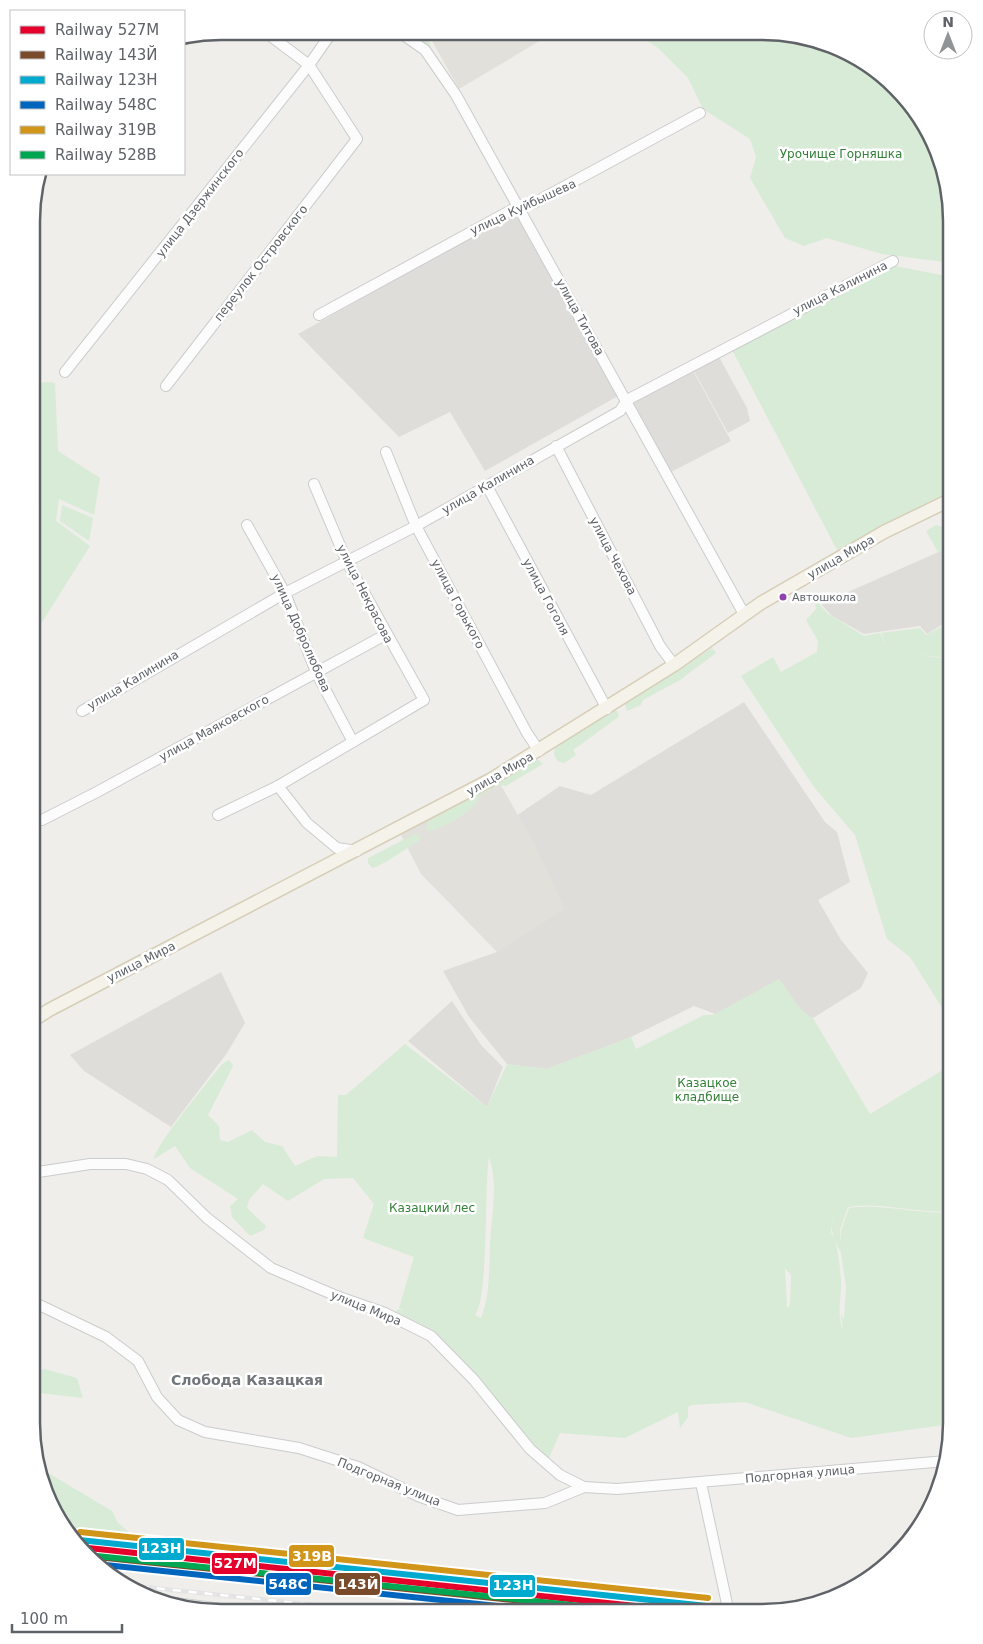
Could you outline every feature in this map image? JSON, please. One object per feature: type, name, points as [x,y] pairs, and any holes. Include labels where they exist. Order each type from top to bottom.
[{"type":"main road","name":"улица Мира","points":[[40,1016],[490,780],[607,709],[674,665],[744,614],[884,532],[943,503]]},
{"type":"street","points":[[276,40],[309,65]]},
{"type":"street","name":"улица Дзержинского","points":[[65,372],[309,65],[326,40]]},
{"type":"street","name":"улица Титова","points":[[411,40],[425,50],[456,95],[517,207],[627,400],[744,614]]},
{"type":"street","name":"переулок Островского","points":[[166,386],[356,139],[309,65]]},
{"type":"street","name":"улица Куйбышева","points":[[319,315],[517,207],[534,203],[700,113]]},
{"type":"street","name":"улица Калинина","points":[[82,711],[285,593],[416,526],[620,411],[627,400],[892,261]]},
{"type":"street","name":"улица Чехова","points":[[556,446],[660,646],[674,665]]},
{"type":"street","name":"улица Горького","points":[[386,452],[416,526],[527,733],[539,751]]},
{"type":"street","name":"улица Некрасова","points":[[314,484],[347,562],[385,635],[424,700],[353,742]]},
{"type":"street","name":"улица Гоголя","points":[[487,486],[607,709]]},
{"type":"street","name":"улица Добролюбова","points":[[247,525],[285,593],[316,672],[353,742]]},
{"type":"street","name":"улица Маяковского","points":[[42,820],[385,635]]},
{"type":"street","points":[[218,815],[278,786],[353,742]]},
{"type":"street","points":[[278,786],[307,823],[337,848],[357,851]]},
{"type":"street","name":"улица Мира","points":[[40,1172],[90,1164],[126,1164],[147,1169],[168,1180],[207,1218],[271,1268],[339,1297],[385,1313],[431,1336],[474,1380],[530,1449],[560,1475],[584,1487]]},
{"type":"street","name":"Подгорная улица","points":[[40,1305],[106,1337],[138,1361],[157,1397],[178,1420],[205,1432],[299,1448],[358,1467],[418,1496],[458,1510],[546,1503],[584,1487],[617,1489],[702,1483],[939,1462]]},
{"type":"street","points":[[702,1483],[730,1604]]},
{"type":"shaded area","points":[[431,40],[541,40],[459,89]]},
{"type":"shaded area","points":[[515,213],[618,396],[485,471],[450,412],[399,437],[298,334]]},
{"type":"shaded area","points":[[719,357],[747,408],[750,421],[728,433],[694,371]]},
{"type":"shaded area","points":[[690,365],[731,441],[671,472],[631,398]]},
{"type":"shaded area","points":[[943,550],[943,624],[927,634],[920,626],[864,634],[832,616],[821,604]]},
{"type":"shaded area","points":[[744,702],[825,822],[837,832],[850,882],[818,900],[841,940],[868,973],[861,988],[813,1018],[799,1014],[718,1015],[694,1006],[631,1037],[547,1069],[507,1064],[469,1017],[443,971],[497,952],[513,818],[560,786],[591,795]]},
{"type":"shaded area","points":[[499,782],[535,845],[565,909],[497,952],[421,874],[401,835]]},
{"type":"shaded area","points":[[221,972],[245,1023],[227,1053],[171,1127],[84,1071],[70,1055]]},
{"type":"shaded area","points":[[452,1001],[481,1045],[503,1067],[487,1107],[408,1041]]},
{"type":"green space","points":[[415,40],[428,40],[431,46],[426,48]]},
{"type":"green space","name":"Урочище Горняшка","points":[[646,40],[774,40],[809,46],[832,54],[863,70],[890,93],[906,111],[919,130],[929,151],[940,185],[943,209],[943,262],[882,254],[827,238],[804,246],[785,238],[750,178],[756,157],[750,139],[703,109],[688,78],[658,48]]},
{"type":"green space","points":[[895,266],[943,275],[943,495],[837,550],[732,350]]},
{"type":"green space","points":[[40,383],[55,383],[58,451],[100,478],[94,515],[59,499],[56,521],[90,546],[40,625]]},
{"type":"green space","points":[[62,505],[93,518],[89,541],[60,521]]},
{"type":"green space","points":[[936,525],[943,527],[943,550],[938,552],[926,531]]},
{"type":"green space","points":[[814,598],[827,613],[864,636],[880,633],[888,650],[881,633],[920,628],[926,635],[943,626],[943,657],[917,655],[943,658],[943,1009],[910,957],[887,939],[855,835],[814,787],[741,676],[773,657],[781,672],[817,652],[818,641],[806,620],[816,609]]},
{"type":"green space","points":[[712,648],[716,653],[680,680],[643,700],[641,705],[627,711],[625,704],[628,701]]},
{"type":"green space","points":[[615,709],[619,715],[617,718],[573,750],[576,755],[564,763],[557,761],[554,754],[555,748]]},
{"type":"green space","points":[[532,760],[539,760],[543,764],[506,786],[498,785],[479,796],[473,807],[451,822],[430,831],[426,828],[430,818]]},
{"type":"green space","points":[[417,833],[422,839],[389,860],[372,868],[368,863],[368,858]]},
{"type":"green space","points":[[779,979],[802,1010],[813,1018],[870,1114],[943,1070],[943,1211],[925,1211],[887,1206],[848,1207],[840,1230],[840,1244],[841,1231],[849,1208],[875,1207],[926,1212],[943,1212],[943,1425],[851,1438],[745,1402],[692,1405],[688,1407],[688,1417],[680,1428],[678,1412],[625,1438],[560,1433],[548,1460],[464,1365],[395,1313],[398,1309],[404,1311],[399,1308],[414,1257],[363,1238],[374,1204],[353,1178],[324,1179],[288,1201],[263,1184],[249,1200],[247,1208],[266,1226],[264,1230],[250,1236],[232,1217],[230,1206],[238,1199],[190,1168],[175,1146],[154,1159],[164,1140],[184,1112],[222,1064],[229,1060],[233,1065],[208,1115],[219,1126],[220,1140],[228,1142],[252,1130],[265,1142],[282,1146],[295,1166],[317,1156],[337,1157],[338,1095],[346,1095],[405,1044],[487,1107],[507,1064],[547,1069],[631,1037],[636,1049],[704,1015],[713,1015]],"holes":[[[489,1157],[494,1179],[494,1201],[488,1291],[481,1318],[475,1315],[479,1304],[484,1265]],[[835,1240],[841,1253],[846,1287],[844,1319],[841,1314],[843,1330],[840,1318],[841,1279]],[[785,1268],[791,1275],[790,1305],[787,1308]]]},
{"type":"green space","points":[[45,1369],[77,1378],[83,1398],[40,1393],[40,1370]]},
{"type":"green space","points":[[47,1472],[112,1511],[118,1523],[141,1543],[80,1536],[64,1514]]},
{"type":"railway","points":[[145,1587],[307,1604]]},
{"type":"rail line","name":"319В","points":[[80,1532],[708,1598]]},
{"type":"rail line","name":"123Н","points":[[84,1540],[688,1604]]},
{"type":"rail line","name":"527М","points":[[91,1548],[617,1604]]},
{"type":"rail line","name":"528В","points":[[99,1556],[562,1604]]},
{"type":"rail line","name":"143Й","points":[[100,1557],[551,1604]]},
{"type":"rail line","name":"548С","points":[[109,1565],[478,1604]]},
{"type":"place","name":"Автошкола","points":[[783,597]]},
{"type":"district","name":"Слобода Казацкая","points":[[247,1380]]},
{"type":"park label","name":"Казацкое кладбище","points":[[707,1090]]},
{"type":"park label","name":"Казацкий лес","points":[[432,1208]]}]
